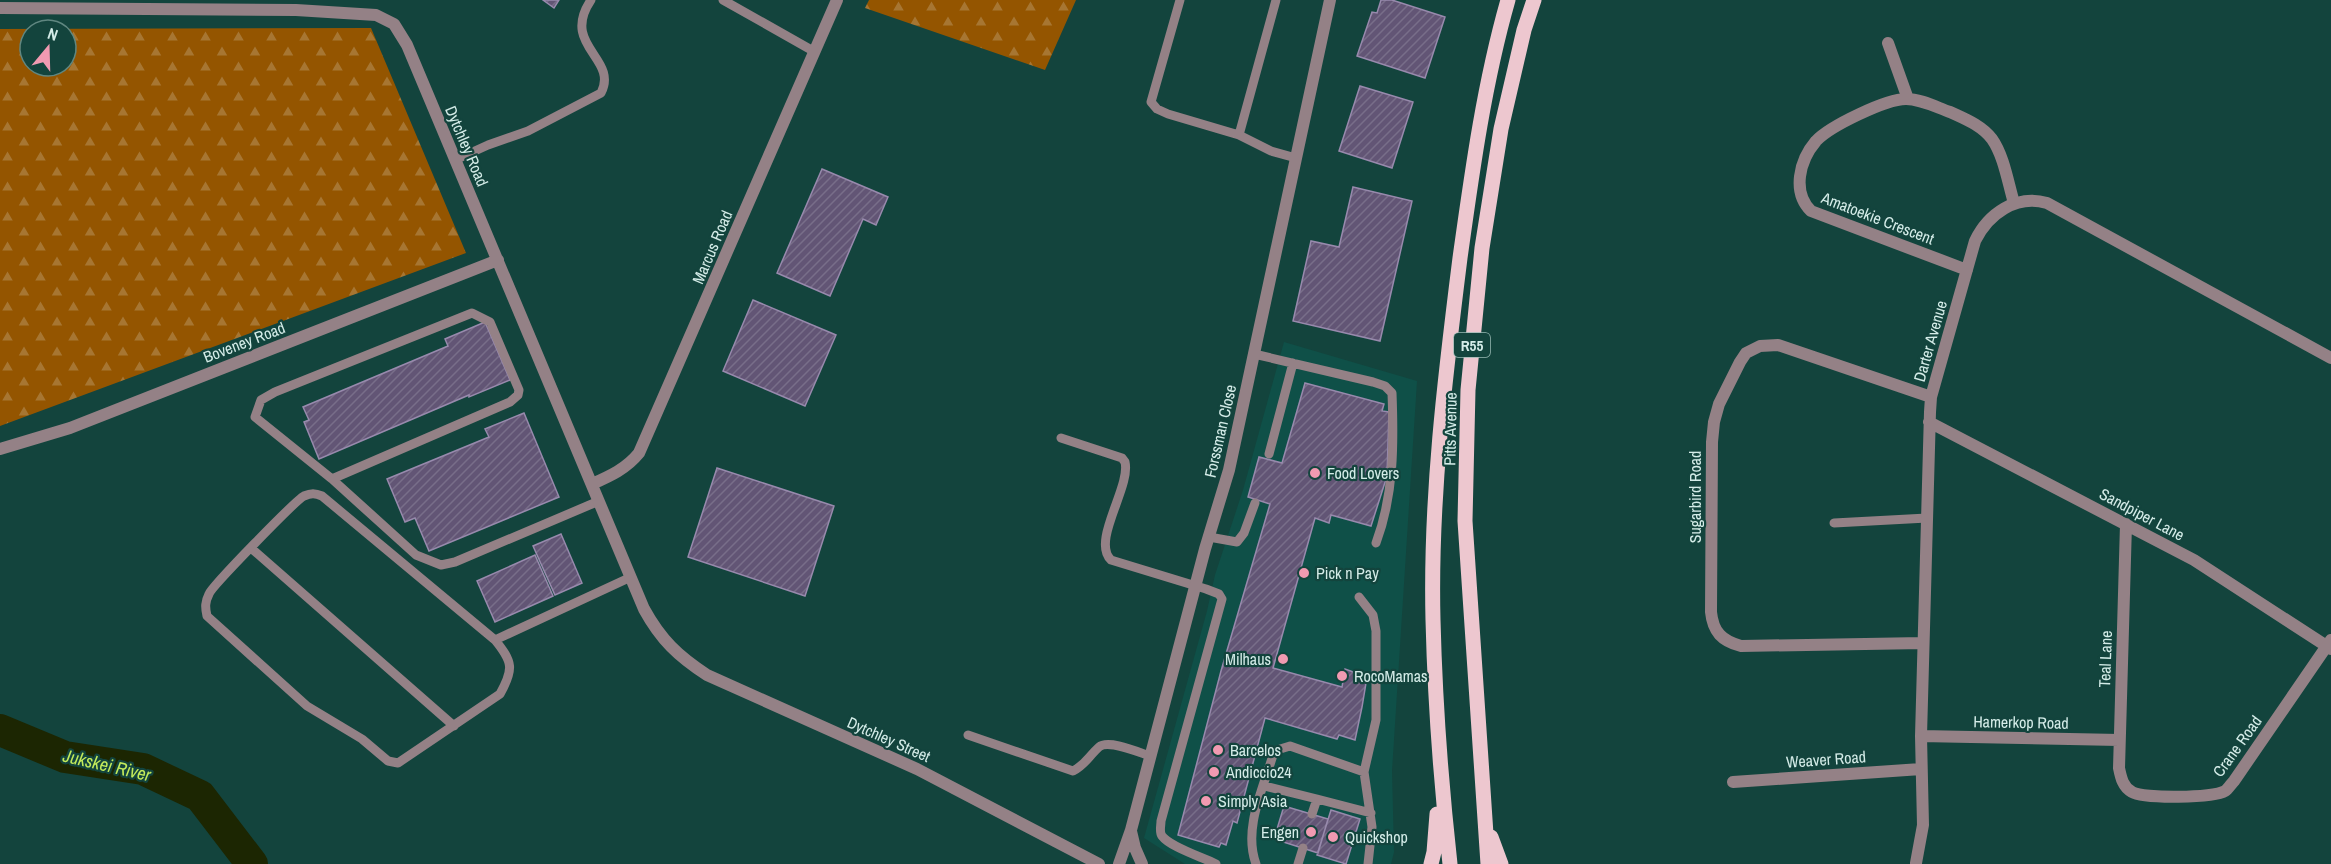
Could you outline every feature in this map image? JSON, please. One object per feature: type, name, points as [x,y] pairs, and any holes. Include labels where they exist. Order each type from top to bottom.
[{"type":"main road","name":"Pitts Avenue","points":[[1450,864],[1440,774],[1433,619],[1434,533],[1441,430],[1455,297],[1480,123],[1508,0]]},
{"type":"main road","name":"Pitts Avenue","points":[[1488,864],[1466,521],[1468,390],[1482,248],[1501,129],[1524,30],[1534,0]]},
{"type":"main road","points":[[1431,864],[1440,774]]},
{"type":"main road","points":[[1484,820],[1501,864]]},
{"type":"street","name":"Marcus Road","points":[[592,484],[630,465],[639,453],[837,0]]},
{"type":"street","name":"Forssman Close","points":[[1119,864],[1131,830],[1229,470],[1330,0]]},
{"type":"street","name":"Dytchley Road","points":[[0,8],[296,5],[376,15],[394,24],[407,45],[644,609],[667,645]]},
{"type":"street","points":[[1888,43],[1908,99]]},
{"type":"street","name":"Amatoekie Crescent","points":[[1967,270],[1811,212],[1804,204],[1799,186],[1804,162],[1815,142],[1824,134],[1879,105],[1908,99],[1923,102],[1969,120],[1980,127],[1998,148],[2014,203]]},
{"type":"street","points":[[2014,203],[2032,199],[2063,210],[2331,358]]},
{"type":"street","name":"Darter Avenue","points":[[1917,864],[1923,825],[1921,769],[1923,643],[1931,398],[1981,229],[1989,220],[2014,203]]},
{"type":"street","name":"Boveney Road","points":[[0,449],[70,428],[498,260]]},
{"type":"street","name":"Sugarbird Road","points":[[1923,643],[1752,646],[1730,643],[1719,635],[1712,626],[1711,612],[1712,442],[1719,404],[1740,362],[1746,353],[1754,348],[1769,344],[1778,345],[1931,398]]},
{"type":"street","name":"Sandpiper Lane","points":[[1929,422],[2194,560],[2330,645]]},
{"type":"street","name":"Teal Lane","points":[[2126,524],[2119,768],[2122,780],[2130,791]]},
{"type":"street","name":"Dytchley Street","points":[[667,645],[707,675],[917,769],[1099,864]]},
{"type":"street","name":"Crane Road","points":[[2130,791],[2144,796],[2210,795],[2225,791],[2330,645]]},
{"type":"street","name":"Hamerkop Road","points":[[1922,736],[2119,740]]},
{"type":"street","name":"Weaver Road","points":[[1733,782],[1921,769]]},
{"type":"street","points":[[1131,830],[1142,864]]},
{"type":"street","points":[[1905,864],[1917,864]]},
{"type":"lane","points":[[455,160],[528,131],[601,93],[606,83],[603,71],[581,35],[581,19],[591,0]]},
{"type":"lane","points":[[723,0],[815,52]]},
{"type":"lane","points":[[1180,0],[1151,102],[1157,109],[1168,114],[1239,135],[1271,151],[1296,158]]},
{"type":"lane","points":[[1239,135],[1276,0]]},
{"type":"lane","points":[[332,479],[516,398],[519,390],[490,322],[478,315],[466,314],[275,392],[261,400],[255,417],[332,479],[416,555],[441,565],[455,562],[599,501]]},
{"type":"lane","points":[[1254,354],[1373,382],[1385,386],[1392,393],[1392,469],[1389,505],[1376,543]]},
{"type":"lane","points":[[1269,454],[1293,363]]},
{"type":"lane","points":[[1062,438],[1122,458],[1125,462],[1125,475],[1106,538],[1105,550],[1111,560],[1219,594],[1221,606],[1160,831],[1162,836],[1174,844],[1216,864]]},
{"type":"lane","points":[[313,493],[322,496],[495,640],[508,657],[511,668],[500,694],[398,763],[388,761],[362,739],[307,706],[207,616],[205,604],[210,591],[251,548],[302,497],[313,493]]},
{"type":"lane","points":[[1209,537],[1237,542],[1244,533],[1255,502]]},
{"type":"lane","points":[[1834,523],[1927,518]]},
{"type":"lane","points":[[251,548],[454,726]]},
{"type":"lane","points":[[495,640],[631,577]]},
{"type":"lane","points":[[1359,597],[1373,615],[1376,631],[1376,720],[1364,772],[1372,827],[1368,864]]},
{"type":"lane","points":[[968,735],[1073,771],[1081,767],[1100,746],[1108,743],[1150,756]]},
{"type":"lane","points":[[1257,864],[1251,838],[1273,755],[1277,750],[1290,746],[1364,772]]},
{"type":"lane","points":[[1264,786],[1371,813]]},
{"type":"lane","points":[[1312,814],[1317,799]]},
{"type":"lane","points":[[1299,864],[1303,848]]},
{"type":"shaded area","points":[[1284,342],[1417,381],[1392,771],[1394,852],[1391,864],[1185,864],[1144,838],[1215,575],[1243,490]]},
{"type":"green space","points":[[869,0],[1076,0],[1045,70],[865,8]]},
{"type":"green space","points":[[371,28],[466,253],[0,426],[0,29],[18,29],[18,78],[78,78],[78,29]]},
{"type":"building","points":[[543,0],[559,0],[554,8]]},
{"type":"building","points":[[1381,0],[1392,0],[1445,17],[1425,78],[1357,56],[1372,12],[1377,13]]},
{"type":"building","points":[[1360,86],[1413,102],[1392,168],[1339,151]]},
{"type":"building","points":[[822,169],[888,197],[876,225],[863,219],[830,296],[777,273]]},
{"type":"building","points":[[1353,187],[1412,201],[1380,341],[1293,321],[1311,241],[1339,247]]},
{"type":"building","points":[[753,300],[836,335],[805,406],[723,371]]},
{"type":"building","points":[[485,322],[510,380],[469,397],[469,395],[319,459],[304,422],[309,420],[303,407],[448,346],[445,339]]},
{"type":"building","points":[[1305,383],[1384,404],[1382,411],[1389,412],[1387,476],[1371,526],[1331,515],[1329,523],[1315,518],[1273,668],[1342,687],[1345,669],[1367,677],[1362,707],[1355,740],[1339,735],[1337,739],[1265,718],[1237,823],[1233,821],[1226,845],[1221,843],[1219,847],[1178,835],[1221,671],[1270,504],[1248,497],[1259,457],[1282,463]]},
{"type":"building","points":[[524,413],[559,497],[429,551],[415,518],[405,522],[387,479],[489,437],[485,429]]},
{"type":"building","points":[[717,468],[834,506],[805,596],[688,557]]},
{"type":"building","points":[[561,534],[582,583],[555,595],[533,546]]},
{"type":"building","points":[[535,555],[553,596],[495,622],[477,581]]},
{"type":"building","points":[[1284,806],[1328,819],[1318,853],[1274,839]]},
{"type":"building","points":[[1331,810],[1360,819],[1346,864],[1317,855]]},
{"type":"waterway","name":"Jukskei River","points":[[0,730],[65,757],[143,769],[200,796],[252,864]]},
{"type":"place","name":"Food Lovers","points":[[1315,473]]},
{"type":"place","name":"Pick n Pay","points":[[1304,573]]},
{"type":"place","name":"Milhaus","points":[[1283,659]]},
{"type":"place","name":"RocoMamas","points":[[1342,676]]},
{"type":"place","name":"Barcelos","points":[[1218,750]]},
{"type":"place","name":"Andiccio24","points":[[1214,772]]},
{"type":"place","name":"Simply Asia","points":[[1206,801]]},
{"type":"place","name":"Engen","points":[[1311,832]]},
{"type":"place","name":"Quickshop","points":[[1333,837]]}]
